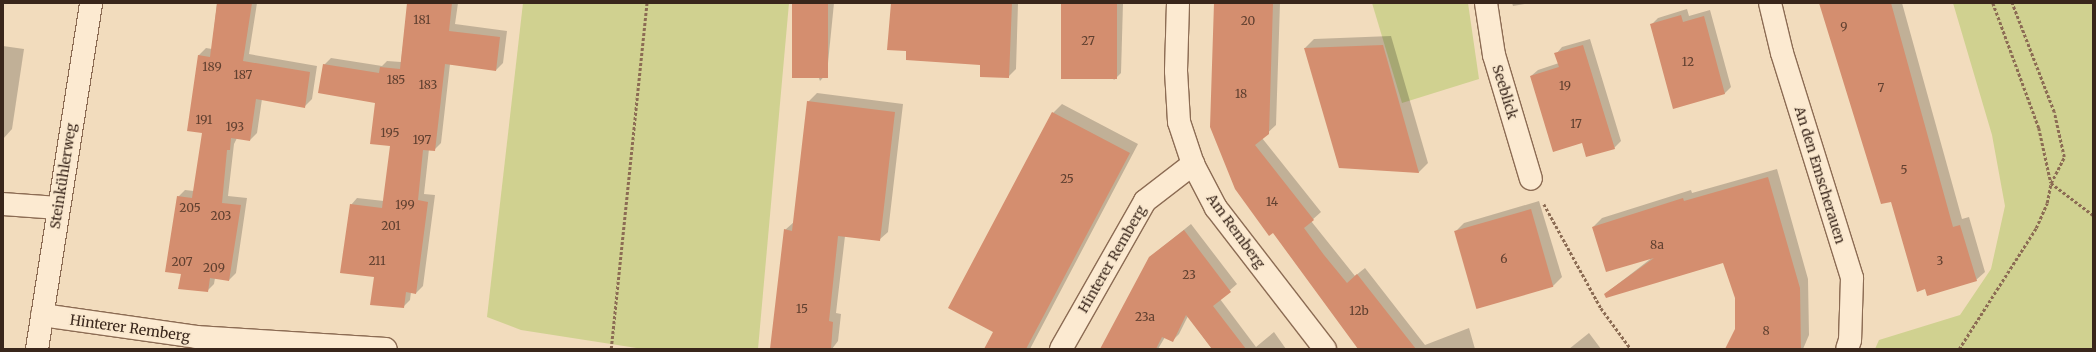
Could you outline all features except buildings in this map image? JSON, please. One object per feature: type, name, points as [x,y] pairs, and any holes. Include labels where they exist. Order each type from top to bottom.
[{"type":"street","name":"Steinkühlerweg","points":[[38,349],[90,3]]},
{"type":"street","name":"Am Remberg","points":[[1178,3],[1176,71],[1179,122],[1193,164],[1216,208],[1324,349]]},
{"type":"street","name":"Seeblick","points":[[1486,3],[1494,55],[1531,179]]},
{"type":"street","name":"An den Emscherauen","points":[[1770,3],[1852,278],[1850,340],[1847,349]]},
{"type":"street","name":"Hinterer Remberg","points":[[1061,349],[1145,201],[1193,164]]},
{"type":"street","points":[[3,204],[58,208]]},
{"type":"street","name":"Hinterer Remberg","points":[[42,315],[196,337],[386,349]]},
{"type":"path","points":[[612,349],[647,3]]},
{"type":"path","points":[[1993,3],[2039,128],[2051,183],[2093,215]]},
{"type":"path","points":[[1959,349],[2036,228],[2045,209],[2051,183],[2064,157],[2060,130],[2012,3]]},
{"type":"path","points":[[1531,179],[1601,308],[1631,349]]},
{"type":"green space","points":[[523,3],[789,3],[758,349],[643,349],[521,330],[487,317]]},
{"type":"green space","points":[[1372,3],[1468,3],[1479,79],[1402,103]]},
{"type":"green space","points":[[1953,3],[2093,3],[2093,349],[1875,349],[1879,340],[1960,315],[1991,269],[2005,206],[1992,135]]}]
